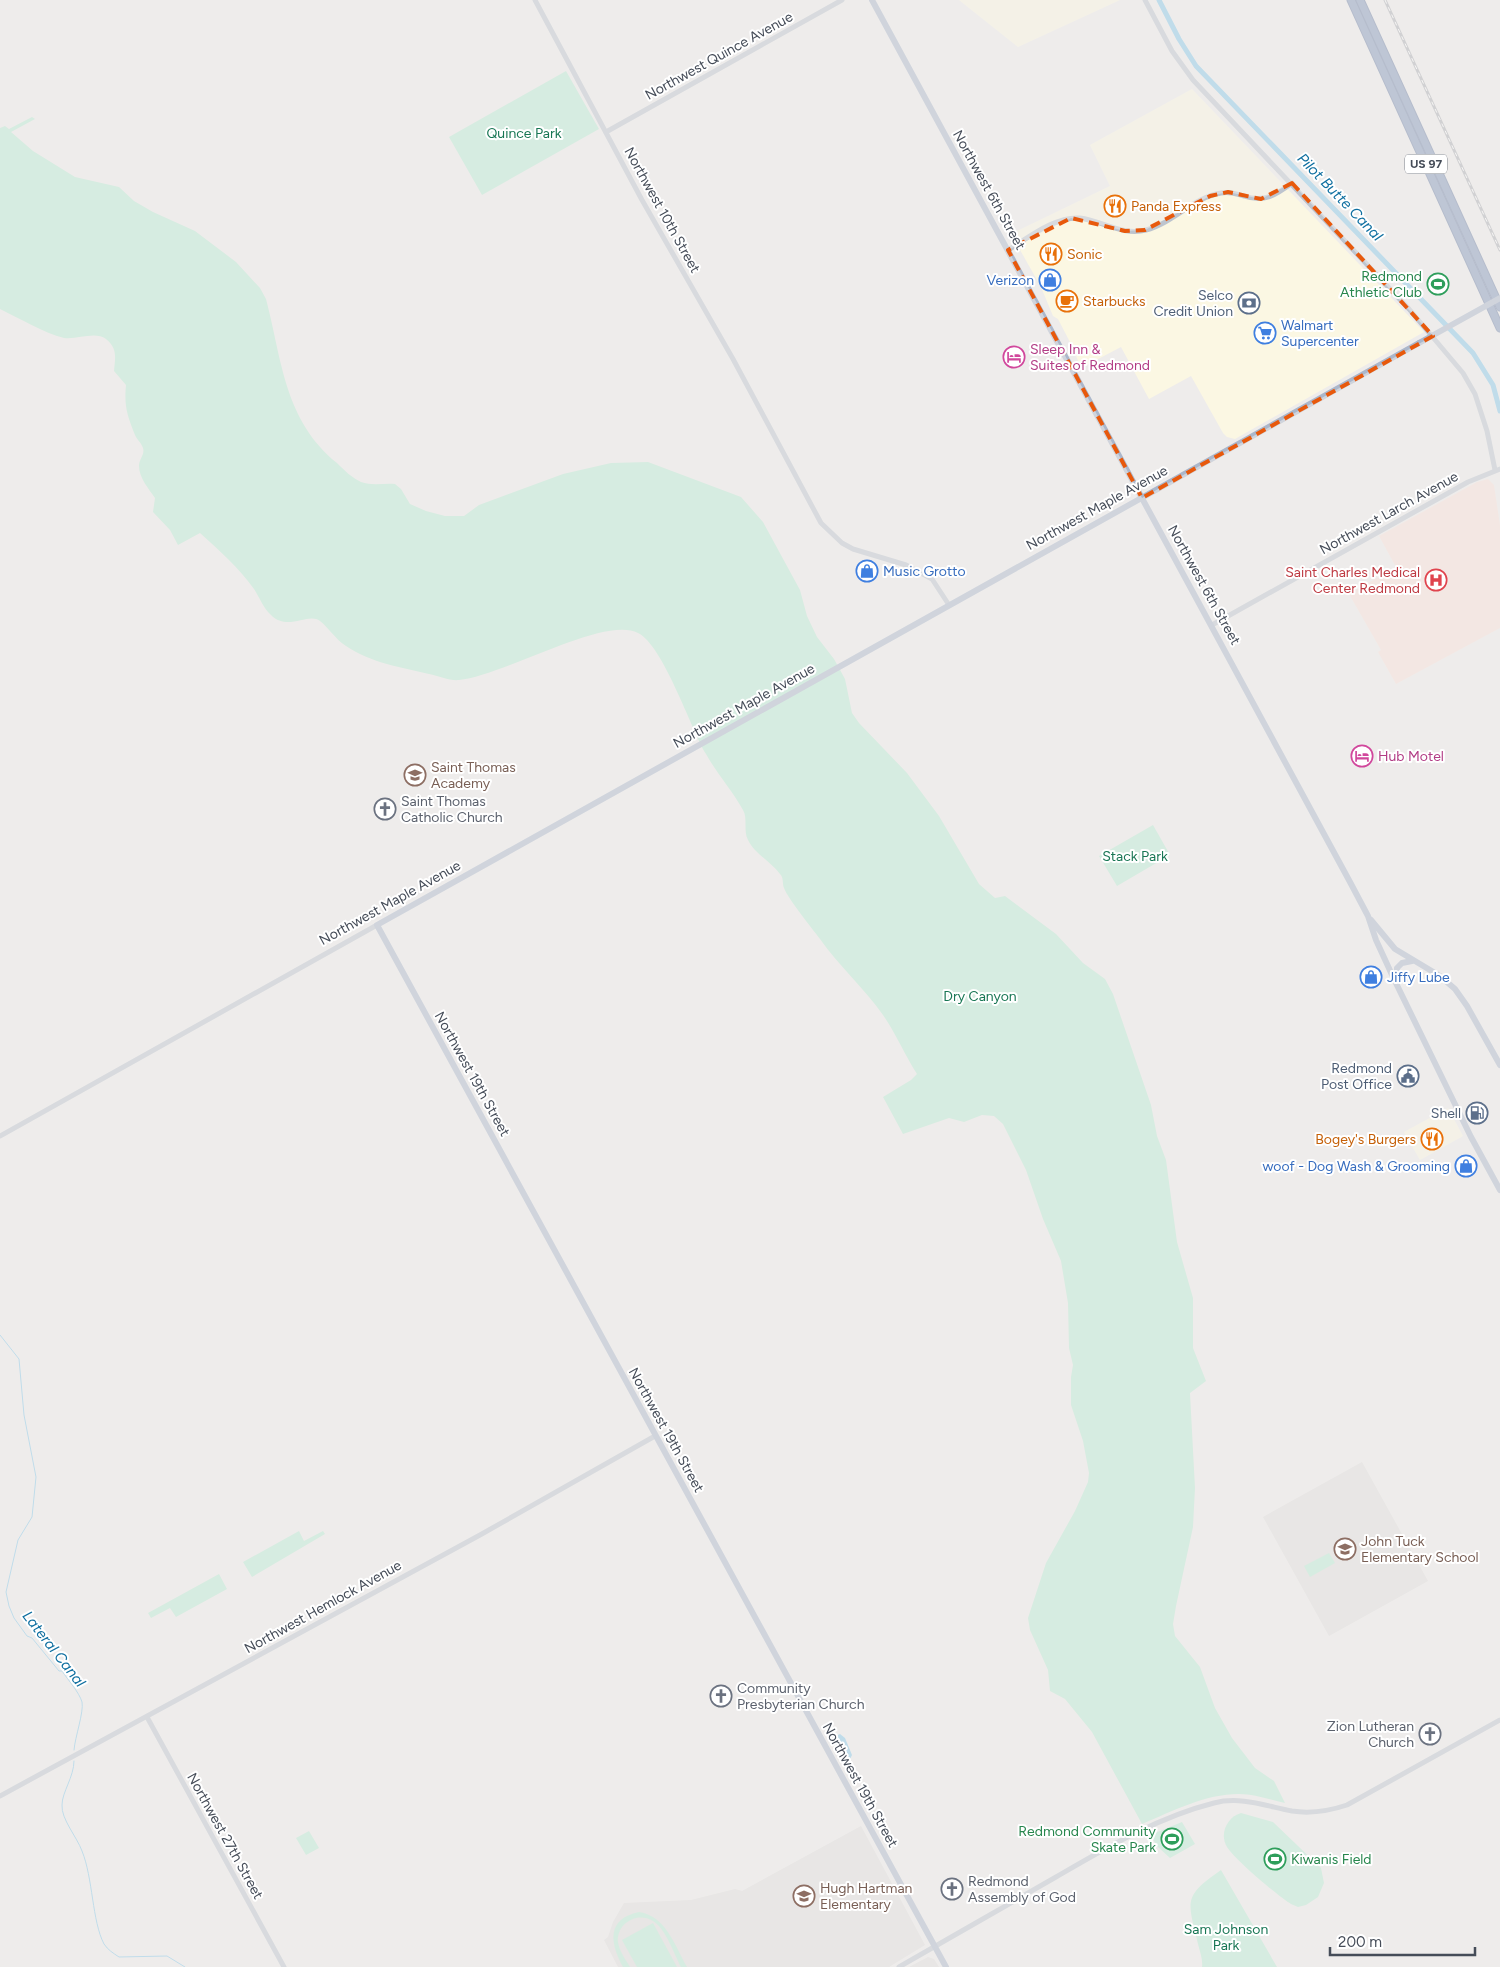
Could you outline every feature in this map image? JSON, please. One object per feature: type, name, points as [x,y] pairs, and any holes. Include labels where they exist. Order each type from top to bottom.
[{"type":"highway","name":"US 97","points":[[1351,0],[1500,328]]},
{"type":"highway","name":"US 97","points":[[1360,0],[1500,307]]},
{"type":"main road","name":"Northwest 6th Street","points":[[872,0],[1368,916],[1376,940],[1396,983],[1471,1137],[1500,1190]]},
{"type":"main road","name":"Northwest Maple Avenue","points":[[377,925],[1500,298]]},
{"type":"main road","points":[[1368,916],[1395,948],[1412,961],[1440,976],[1455,989],[1467,1006],[1500,1065]]},
{"type":"main road","name":"Northwest 19th Street","points":[[377,925],[946,1967]]},
{"type":"main road","points":[[1396,983],[1397,968],[1402,963],[1412,961]]},
{"type":"street","name":"Northwest 10th Street","points":[[535,0],[821,523],[842,543],[852,549],[906,565],[932,579],[948,605]]},
{"type":"street","name":"Northwest Quince Avenue","points":[[606,132],[842,0]]},
{"type":"street","points":[[1145,0],[1184,69],[1292,183],[1438,342],[1464,373],[1478,403],[1498,469]]},
{"type":"street","points":[[1008,250],[1052,225],[1066,220],[1080,218],[1125,231],[1145,230],[1210,196],[1234,192],[1261,199],[1272,196],[1292,183]]},
{"type":"street","name":"Northwest Larch Avenue","points":[[1212,625],[1468,482],[1498,469]]},
{"type":"street","name":"Northwest Maple Avenue","points":[[0,1136],[377,925]]},
{"type":"street","name":"Northwest Hemlock Avenue","points":[[0,1796],[480,1535],[656,1436]]},
{"type":"street","name":"Northwest 27th Street","points":[[147,1716],[284,1967]]},
{"type":"street","points":[[899,1967],[1105,1848],[1204,1806],[1235,1800],[1292,1811],[1324,1812],[1333,1810],[1347,1805],[1500,1720]]},
{"type":"highlighted area","points":[[1292,183],[1433,336],[1142,498],[1008,250],[1071,218],[1125,231],[1145,230],[1210,196],[1228,192],[1261,199]]},
{"type":"shaded area","points":[[959,0],[1120,0],[1018,47]]},
{"type":"shaded area","points":[[1192,89],[1424,332],[1235,439],[1227,437],[1223,433],[1191,376],[1149,399],[1121,347],[1081,368],[1058,319],[1053,316],[1041,287],[1011,234],[1110,186],[1090,145]]},
{"type":"shaded area","name":"Saint Charles Medical Center Redmond","points":[[1488,479],[1494,485],[1500,525],[1500,628],[1396,684],[1378,652],[1381,650],[1349,594],[1396,567],[1379,536],[1477,482]]},
{"type":"shaded area","points":[[1448,1108],[1463,1136],[1420,1160],[1404,1132]]},
{"type":"shaded area","name":"John Tuck Elementary School","points":[[1362,1462],[1428,1581],[1329,1636],[1263,1517]]},
{"type":"shaded area","name":"Hugh Hartman Elementary","points":[[861,1826],[925,1945],[889,1967],[618,1967],[604,1940],[608,1937],[613,1922],[624,1903],[691,1900],[735,1889],[742,1891]]},
{"type":"shaded area","points":[[928,1957],[934,1959],[939,1967],[909,1967]]},
{"type":"green space","name":"Quince Park","points":[[566,71],[599,129],[482,195],[449,137]]},
{"type":"green space","name":"Dry Canyon","points":[[32,117],[35,119],[11,132],[33,151],[75,177],[119,187],[134,201],[153,212],[195,231],[236,262],[260,288],[266,299],[282,366],[295,408],[319,446],[345,471],[361,482],[369,484],[395,484],[401,489],[410,504],[445,516],[464,516],[479,505],[563,474],[611,463],[648,462],[741,497],[763,522],[800,590],[807,616],[817,637],[834,659],[845,679],[852,713],[859,723],[907,773],[939,816],[979,884],[995,898],[1005,896],[1056,934],[1083,963],[1105,979],[1113,994],[1151,1105],[1157,1136],[1166,1160],[1177,1242],[1193,1298],[1193,1348],[1206,1381],[1190,1393],[1195,1488],[1193,1527],[1173,1624],[1175,1636],[1200,1667],[1215,1708],[1232,1738],[1255,1768],[1274,1781],[1285,1803],[1251,1795],[1226,1795],[1189,1804],[1142,1824],[1092,1732],[1065,1699],[1050,1691],[1048,1670],[1030,1630],[1028,1618],[1046,1563],[1075,1511],[1088,1482],[1089,1473],[1083,1441],[1071,1405],[1073,1365],[1069,1348],[1068,1303],[1061,1261],[1043,1219],[1026,1170],[1003,1124],[994,1116],[982,1115],[964,1122],[949,1118],[903,1134],[883,1097],[911,1080],[917,1074],[883,1015],[827,949],[795,906],[786,893],[781,876],[776,869],[751,845],[746,833],[743,810],[706,754],[667,670],[657,653],[638,633],[622,630],[602,632],[478,676],[459,680],[448,679],[365,657],[342,643],[320,621],[315,619],[291,622],[277,620],[266,609],[242,574],[200,533],[178,545],[170,530],[153,512],[155,498],[139,470],[143,448],[135,435],[128,416],[125,399],[126,385],[114,371],[115,354],[110,343],[106,339],[97,336],[64,338],[56,336],[0,309],[0,128],[5,126],[9,129]]},
{"type":"green space","name":"Stack Park","points":[[1153,825],[1170,855],[1117,886],[1099,856]]},
{"type":"green space","points":[[299,1531],[304,1541],[323,1531],[325,1534],[252,1577],[243,1562]]},
{"type":"green space","points":[[1329,1553],[1335,1563],[1310,1577],[1304,1566]]},
{"type":"green space","points":[[219,1574],[227,1589],[176,1617],[170,1608],[151,1618],[148,1613]]},
{"type":"green space","name":"Kiwanis Field","points":[[1241,1813],[1273,1822],[1321,1868],[1324,1883],[1318,1897],[1306,1905],[1298,1907],[1291,1904],[1257,1877],[1232,1853],[1225,1842],[1224,1832],[1228,1822]]},
{"type":"green space","name":"Redmond Community Skate Park","points":[[1182,1822],[1195,1844],[1170,1858],[1158,1847],[1150,1835]]},
{"type":"green space","points":[[309,1831],[319,1848],[306,1855],[296,1838]]},
{"type":"green space","name":"Sam Johnson Park","points":[[1221,1870],[1277,1967],[1202,1967],[1192,1918],[1191,1901],[1200,1887]]},
{"type":"green space","points":[[639,1912],[656,1919],[663,1926],[674,1941],[687,1967],[681,1967],[666,1936],[658,1925],[647,1918],[640,1918],[629,1921],[620,1930],[618,1942],[630,1967],[623,1967],[615,1949],[614,1933],[616,1926],[628,1915]]},
{"type":"green space","points":[[653,1923],[677,1967],[637,1967],[622,1940]]},
{"type":"water","points":[[840,1734],[845,1738],[852,1755],[850,1759],[844,1756],[833,1741],[833,1737]]},
{"type":"waterway","name":"Pilot Butte Canal","points":[[1159,0],[1179,39],[1196,66],[1473,353],[1493,385],[1500,411]]},
{"type":"waterway","name":"Lateral Canal","points":[[0,1335],[19,1359],[24,1415],[36,1477],[32,1517],[18,1540],[6,1592],[14,1618],[27,1636],[32,1638],[59,1671],[62,1671],[81,1698],[82,1712],[74,1750]]},
{"type":"waterway","name":"Lateral Canal","points":[[74,1761],[64,1795],[62,1810],[86,1862],[97,1924],[104,1944],[119,1957],[167,1956],[185,1967]]},
{"type":"railway","points":[[1385,0],[1500,250]]},
{"type":"place","name":"Panda Express","points":[[1115,206]]},
{"type":"place","name":"Sonic","points":[[1051,254]]},
{"type":"place","name":"Verizon","points":[[1050,280]]},
{"type":"place","name":"Redmond Athletic Club","points":[[1438,284]]},
{"type":"place","name":"Starbucks","points":[[1067,301]]},
{"type":"place","name":"Selco Credit Union","points":[[1249,303]]},
{"type":"place","name":"Walmart Supercenter","points":[[1265,333]]},
{"type":"place","name":"Sleep Inn & Suites of Redmond","points":[[1014,357]]},
{"type":"place","name":"Music Grotto","points":[[867,571]]},
{"type":"place","name":"Saint Charles Medical Center Redmond","points":[[1436,580]]},
{"type":"place","name":"Hub Motel","points":[[1362,756]]},
{"type":"place","name":"Saint Thomas Academy","points":[[415,775]]},
{"type":"place","name":"Saint Thomas Catholic Church","points":[[385,809]]},
{"type":"place","name":"Jiffy Lube","points":[[1371,977]]},
{"type":"place","name":"Redmond Post Office","points":[[1408,1076]]},
{"type":"place","name":"Shell","points":[[1477,1113]]},
{"type":"place","name":"Bogey's Burgers","points":[[1432,1139]]},
{"type":"place","name":"woof - Dog Wash & Grooming","points":[[1466,1166]]},
{"type":"place","name":"John Tuck Elementary School","points":[[1345,1549]]},
{"type":"place","name":"Community Presbyterian Church","points":[[721,1696]]},
{"type":"place","name":"Zion Lutheran Church","points":[[1430,1734]]},
{"type":"place","name":"Redmond Community Skate Park","points":[[1172,1839]]},
{"type":"place","name":"Kiwanis Field","points":[[1275,1859]]},
{"type":"place","name":"Redmond Assembly of God","points":[[952,1889]]},
{"type":"place","name":"Hugh Hartman Elementary","points":[[804,1896]]}]
